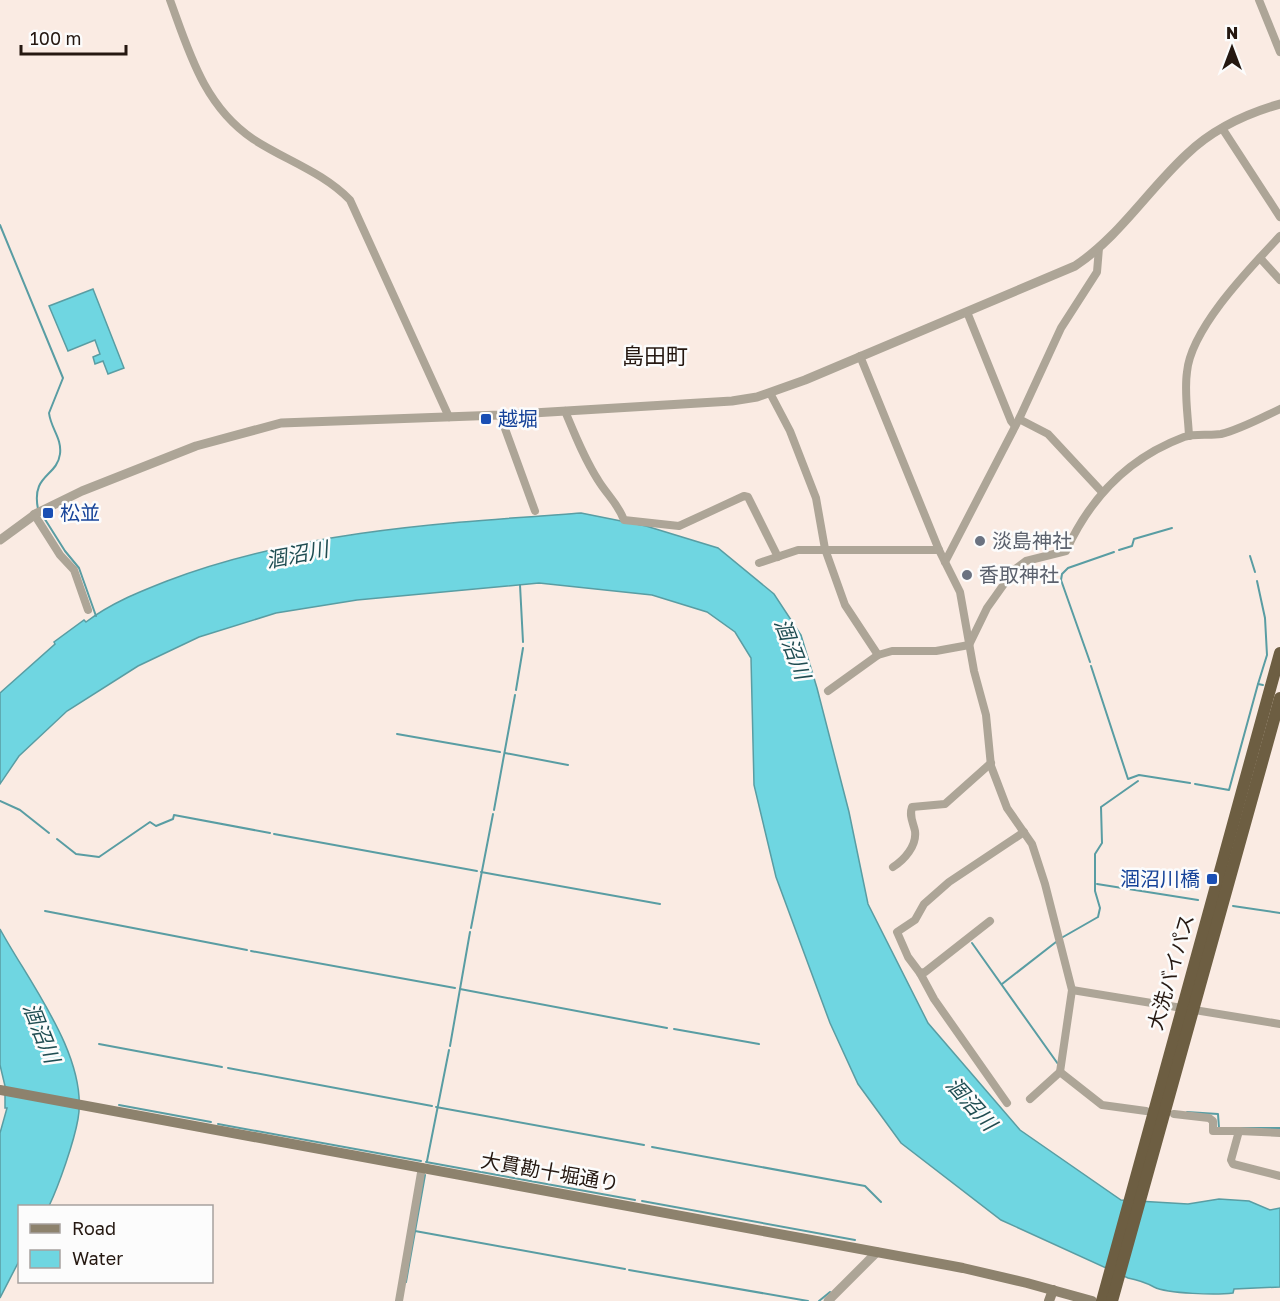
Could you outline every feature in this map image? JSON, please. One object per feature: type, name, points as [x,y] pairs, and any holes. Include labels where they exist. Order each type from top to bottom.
[{"type":"highway","name":"大洗バイパス","points":[[1112,1301],[1144,1168],[1280,653]]},
{"type":"highway","name":"大洗バイパス","points":[[1187,1008],[1199,989],[1280,698]]},
{"type":"highway","name":"大洗バイパス","points":[[1102,1301],[1144,1168]]},
{"type":"main road","name":"大貫勘十堀通り","points":[[1,1090],[993,1274],[1092,1301]]},
{"type":"main road","points":[[1049,1301],[1053,1290]]},
{"type":"street","points":[[170,0],[200,79],[225,116],[253,139],[326,180],[350,200],[449,417]]},
{"type":"street","points":[[1259,0],[1280,52]]},
{"type":"street","points":[[0,540],[34,514],[82,491],[238,432],[303,421],[449,417],[732,401],[770,393],[1062,272],[1099,248],[1188,153],[1222,128],[1249,114],[1280,104]]},
{"type":"street","points":[[1222,128],[1280,218]]},
{"type":"street","points":[[1189,436],[1187,371],[1192,356],[1227,296],[1280,236]]},
{"type":"street","points":[[945,562],[1017,422],[1061,328],[1097,272],[1099,248]]},
{"type":"street","points":[[1260,258],[1280,280]]},
{"type":"street","points":[[966,312],[1011,421],[1048,434],[1102,492]]},
{"type":"street","points":[[861,356],[939,550],[960,592],[969,645],[986,715],[991,763],[1007,808],[1032,844],[1045,884],[1072,990],[1059,1072],[1030,1099]]},
{"type":"street","points":[[770,393],[790,430],[816,498],[825,549],[845,605],[878,655]]},
{"type":"street","points":[[969,645],[987,608],[1006,580],[1026,561],[1066,551],[1079,522],[1102,492],[1122,472],[1137,461],[1189,436],[1231,431],[1280,409]]},
{"type":"street","points":[[565,411],[583,454],[600,484],[618,503],[624,520],[678,526],[744,496],[748,497],[777,557]]},
{"type":"street","points":[[500,414],[535,511]]},
{"type":"street","points":[[34,514],[60,555],[74,570],[88,610]]},
{"type":"street","points":[[759,563],[798,550],[939,550]]},
{"type":"street","points":[[828,691],[878,655],[892,651],[936,651],[969,645]]},
{"type":"street","points":[[893,867],[906,856],[915,838],[910,816],[912,807],[945,804],[991,763]]},
{"type":"street","points":[[1007,1102],[934,999],[908,957],[897,932],[915,920],[924,904],[948,882],[1024,832]]},
{"type":"street","points":[[920,973],[956,951],[990,921]]},
{"type":"street","points":[[1072,990],[1280,1024]]},
{"type":"street","points":[[1059,1072],[1102,1105],[1146,1111]]},
{"type":"street","points":[[1174,1114],[1209,1118],[1213,1121],[1213,1131],[1280,1133]]},
{"type":"street","points":[[1239,1131],[1231,1160],[1233,1164],[1280,1176]]},
{"type":"street","points":[[399,1301],[422,1167]]},
{"type":"street","points":[[828,1301],[877,1252]]},
{"type":"water","points":[[93,289],[124,368],[108,374],[103,361],[95,364],[93,357],[100,354],[95,340],[68,351],[49,306]]},
{"type":"water","name":"涸沼川","points":[[581,513],[646,526],[718,548],[774,594],[801,635],[849,812],[868,904],[928,1023],[1020,1130],[1121,1200],[1188,1204],[1219,1199],[1249,1201],[1270,1210],[1280,1208],[1280,1287],[1234,1289],[1233,1293],[1226,1294],[1193,1293],[1161,1289],[1128,1278],[1001,1220],[901,1143],[858,1084],[830,1023],[776,877],[754,785],[751,658],[735,632],[707,612],[652,595],[539,583],[357,600],[276,613],[199,637],[138,666],[67,711],[19,756],[0,784],[0,693],[55,644],[54,642],[84,620],[86,622],[125,599],[167,581],[217,564],[319,540],[424,526]]},
{"type":"water","name":"涸沼川","points":[[0,929],[54,1020],[66,1045],[79,1095],[78,1119],[73,1139],[49,1205],[18,1205],[18,1263],[0,1298],[0,1133],[7,1108],[5,1108],[5,1086],[0,1065]]},
{"type":"waterway","points":[[0,225],[63,378],[49,413],[59,443],[60,454],[58,462],[38,489],[38,509]]},
{"type":"waterway","points":[[41,513],[65,551],[79,568],[96,616]]},
{"type":"waterway","points":[[1119,550],[1132,546],[1134,539],[1172,528]]},
{"type":"waterway","points":[[1090,662],[1061,580],[1062,574],[1068,568],[1114,552]]},
{"type":"waterway","points":[[1250,556],[1255,572]]},
{"type":"waterway","points":[[1257,581],[1265,618],[1267,655],[1258,684],[1263,685]]},
{"type":"waterway","points":[[520,585],[523,642]]},
{"type":"waterway","points":[[516,690],[523,648]]},
{"type":"waterway","points":[[1091,666],[1128,779],[1139,775],[1190,783]]},
{"type":"waterway","points":[[1195,784],[1229,790],[1258,684]]},
{"type":"waterway","points":[[494,810],[515,695]]},
{"type":"waterway","points":[[397,734],[500,752]]},
{"type":"waterway","points":[[505,753],[568,765]]},
{"type":"waterway","points":[[1063,937],[1098,917],[1100,908],[1095,891],[1095,854],[1102,843],[1101,807],[1138,781]]},
{"type":"waterway","points":[[0,801],[20,810],[49,833]]},
{"type":"waterway","points":[[471,928],[493,814]]},
{"type":"waterway","points":[[57,839],[76,854],[99,857],[150,822],[156,826],[173,819],[174,815],[270,833]]},
{"type":"waterway","points":[[274,834],[477,871]]},
{"type":"waterway","points":[[481,872],[660,904]]},
{"type":"waterway","points":[[1097,884],[1198,900]]},
{"type":"waterway","points":[[1233,906],[1280,913]]},
{"type":"waterway","points":[[45,911],[247,950]]},
{"type":"waterway","points":[[450,1046],[470,932]]},
{"type":"waterway","points":[[1002,984],[1056,942]]},
{"type":"waterway","points":[[972,943],[1058,1064]]},
{"type":"waterway","points":[[251,951],[455,988]]},
{"type":"waterway","points":[[460,989],[667,1028]]},
{"type":"waterway","points":[[674,1029],[759,1044]]},
{"type":"waterway","points":[[99,1044],[222,1067]]},
{"type":"waterway","points":[[427,1161],[449,1050]]},
{"type":"waterway","points":[[228,1068],[432,1106]]},
{"type":"waterway","points":[[119,1105],[211,1122]]},
{"type":"waterway","points":[[436,1107],[644,1145]]},
{"type":"waterway","points":[[1187,1112],[1218,1114],[1219,1128]]},
{"type":"waterway","points":[[218,1124],[421,1161]]},
{"type":"waterway","points":[[1233,1128],[1280,1128]]},
{"type":"waterway","points":[[652,1147],[865,1186],[881,1202]]},
{"type":"waterway","points":[[426,1162],[635,1200]]},
{"type":"waterway","points":[[406,1282],[425,1175]]},
{"type":"waterway","points":[[642,1201],[855,1240]]},
{"type":"waterway","points":[[415,1231],[625,1269]]},
{"type":"waterway","points":[[629,1270],[808,1301]]},
{"type":"waterway","points":[[819,1301],[830,1292]]},
{"type":"place","name":"越堀","points":[[486,419]]},
{"type":"place","name":"松並","points":[[48,513]]},
{"type":"place","name":"淡島神社","points":[[980,541]]},
{"type":"place","name":"香取神社","points":[[967,575]]},
{"type":"place","name":"涸沼川橋","points":[[1212,879]]},
{"type":"district","name":"島田町","points":[[655,356]]}]
